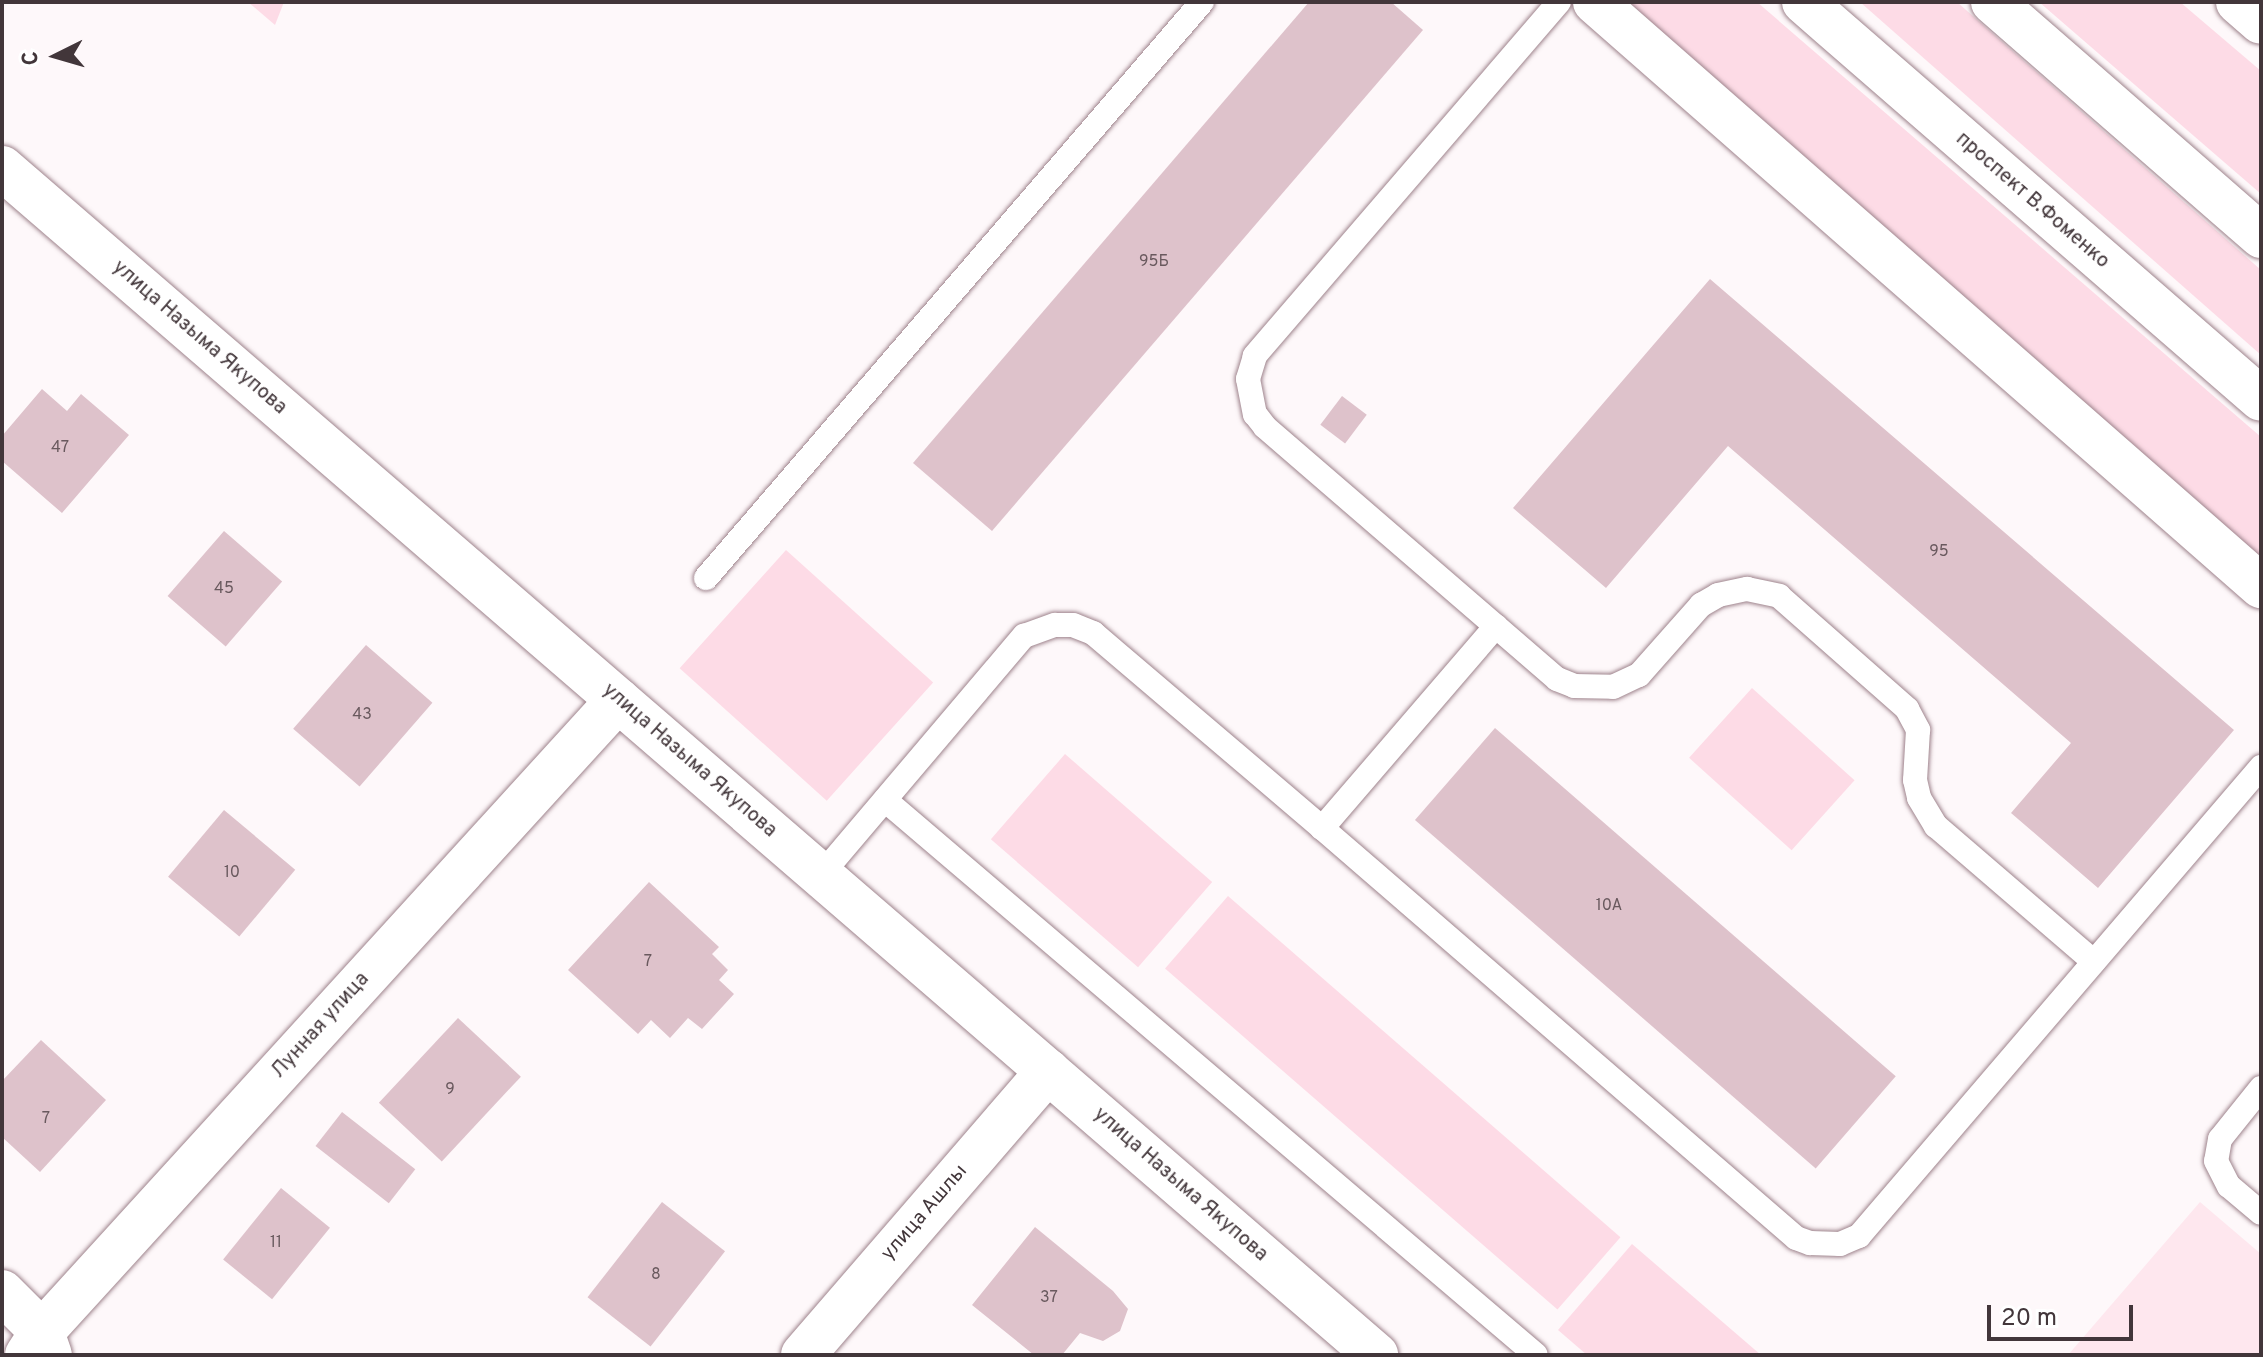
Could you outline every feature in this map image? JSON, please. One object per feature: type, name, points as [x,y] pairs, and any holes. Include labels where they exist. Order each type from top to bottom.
[{"type":"street","points":[[1595,2],[2261,586]]},
{"type":"street","name":"проспект В.Фоменко","points":[[1804,2],[2261,399]]},
{"type":"street","points":[[1993,2],[2261,236]]},
{"type":"street","points":[[2238,2],[2261,22]]},
{"type":"street","name":"улица Назыма Якупова","points":[[2,168],[1376,1355]]},
{"type":"street","name":"Лунная улица","points":[[40,1347],[618,700]]},
{"type":"street","name":"улица Ашлы","points":[[803,1355],[1048,1071]]},
{"type":"street","points":[[2,1292],[40,1347]]},
{"type":"lane","points":[[706,578],[1202,2]]},
{"type":"lane","points":[[1559,2],[1255,356],[1248,379],[1255,414],[1265,427],[1557,679],[1583,688],[1613,687],[1639,675],[1701,605],[1709,600],[1747,589],[1779,596],[1900,701],[1913,717],[1920,747],[1915,780],[1923,806],[1936,826],[2094,962]]},
{"type":"lane","points":[[821,875],[1024,636],[1055,625],[1073,625],[1093,633],[1796,1238],[1810,1243],[1840,1244],[1859,1236],[2259,775]]},
{"type":"lane","points":[[1322,828],[1496,626]]},
{"type":"lane","points":[[885,800],[1536,1355]]},
{"type":"lane","points":[[2261,1088],[2220,1139],[2216,1161],[2229,1186],[2261,1213]]},
{"type":"shaded area","points":[[248,2],[284,2],[275,25]]},
{"type":"shaded area","points":[[1622,2],[1757,2],[2261,437],[2261,560]]},
{"type":"shaded area","points":[[1860,2],[1957,2],[2261,270],[2261,355]]},
{"type":"shaded area","points":[[2039,2],[2180,2],[2261,71],[2261,194]]},
{"type":"shaded area","points":[[786,550],[933,682],[827,801],[680,668]]},
{"type":"shaded area","points":[[1752,688],[1855,780],[1792,850],[1689,758]]},
{"type":"shaded area","points":[[1065,754],[1212,882],[1138,967],[991,839]]},
{"type":"shaded area","points":[[1228,896],[1620,1237],[1557,1310],[1165,968]]},
{"type":"shaded area","points":[[2200,1202],[2261,1254],[2261,1355],[2068,1355]]},
{"type":"shaded area","points":[[1632,1244],[1761,1355],[1587,1355],[1558,1330]]},
{"type":"building","points":[[1309,2],[1391,2],[1423,30],[992,531],[913,463]]},
{"type":"building","points":[[1710,279],[2234,730],[2098,888],[2011,813],[2071,743],[1728,446],[1606,588],[1513,508]]},
{"type":"building","points":[[42,389],[67,411],[81,394],[129,435],[62,513],[2,461],[2,436]]},
{"type":"building","points":[[1342,396],[1367,415],[1345,443],[1320,425]]},
{"type":"building","points":[[224,531],[282,582],[226,646],[168,596]]},
{"type":"building","points":[[366,645],[432,703],[360,787],[293,729]]},
{"type":"building","points":[[1495,728],[1896,1076],[1816,1168],[1415,820]]},
{"type":"building","points":[[224,810],[295,870],[239,936],[168,877]]},
{"type":"building","points":[[649,882],[719,947],[712,954],[728,970],[719,980],[734,994],[702,1029],[688,1018],[670,1038],[651,1020],[638,1034],[568,970]]},
{"type":"building","points":[[458,1018],[521,1077],[442,1161],[379,1103]]},
{"type":"building","points":[[41,1040],[106,1100],[40,1172],[2,1137],[2,1081]]},
{"type":"building","points":[[342,1112],[415,1169],[389,1203],[316,1146]]},
{"type":"building","points":[[281,1188],[330,1228],[272,1299],[223,1259]]},
{"type":"building","points":[[662,1202],[725,1251],[651,1347],[588,1297]]},
{"type":"building","points":[[1035,1227],[1113,1291],[1128,1309],[1120,1331],[1103,1341],[1080,1333],[1062,1355],[1034,1355],[972,1305]]}]
